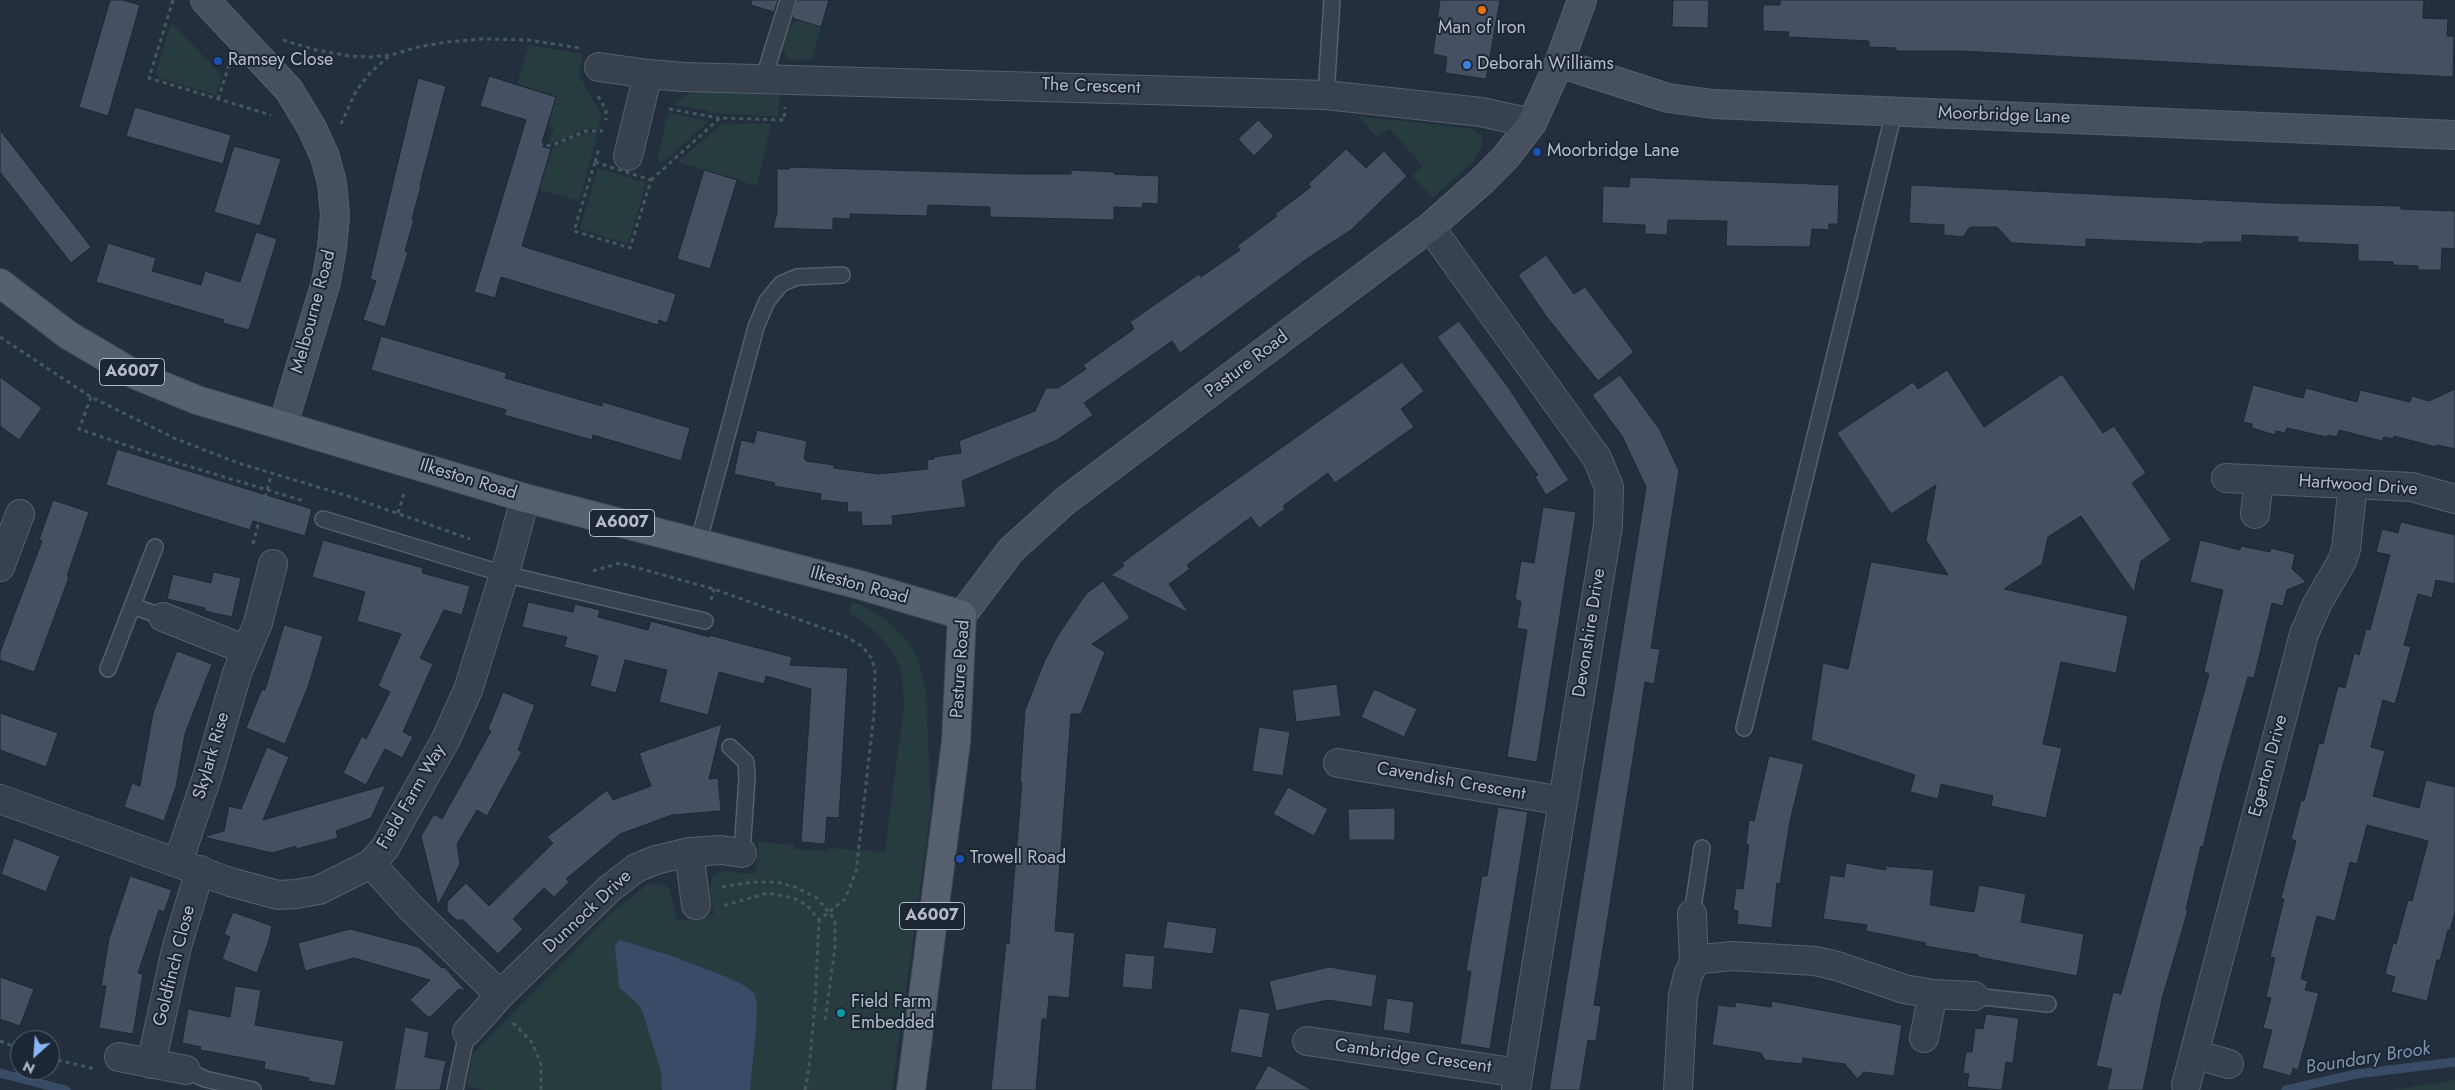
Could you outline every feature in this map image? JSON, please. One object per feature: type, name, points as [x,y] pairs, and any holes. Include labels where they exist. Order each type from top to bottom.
[{"type":"main road","name":"Ilkeston Road","points":[[0,283],[68,335],[136,375],[197,400],[525,498],[860,585],[962,615]]},
{"type":"main road","name":"Pasture Road","points":[[911,1090],[956,742],[962,615]]},
{"type":"street","name":"Melbourne Road","points":[[205,0],[289,90],[312,128],[325,157],[332,183],[335,215],[326,282],[283,425]]},
{"type":"street","name":"Pasture Road","points":[[962,615],[1011,550],[1065,502],[1430,227],[1505,158],[1532,123],[1559,64],[1582,0]]},
{"type":"street","name":"Moorbridge Lane","points":[[1559,64],[1668,98],[1713,104],[2455,135]]},
{"type":"street","name":"The Crescent","points":[[594,66],[648,74],[1326,95],[1481,112],[1532,123]]},
{"type":"street","points":[[628,156],[648,74]]},
{"type":"street","name":"Devonshire Drive","points":[[1430,227],[1597,458],[1608,487],[1608,525],[1517,1081]]},
{"type":"street","name":"Hartwood Drive","points":[[2226,478],[2412,487],[2455,498]]},
{"type":"street","points":[[2255,514],[2259,480]]},
{"type":"street","name":"Egerton Drive","points":[[2186,1086],[2304,634],[2317,604],[2342,561],[2346,549],[2353,484]]},
{"type":"street","name":"Field Farm Way","points":[[0,798],[254,890],[278,895],[319,890],[371,864],[385,848],[468,690],[507,565],[525,498]]},
{"type":"street","points":[[1,561],[20,514]]},
{"type":"street","name":"Skylark Rise","points":[[189,866],[208,774],[228,702],[246,650],[258,623],[273,564]]},
{"type":"street","points":[[164,617],[246,650]]},
{"type":"street","name":"Cavendish Crescent","points":[[1338,763],[1563,801]]},
{"type":"street","name":"Dunnock Drive","points":[[467,1032],[497,999],[620,878],[636,868],[656,860],[689,852],[721,850],[742,852]]},
{"type":"street","points":[[689,852],[695,898]]},
{"type":"street","points":[[371,864],[497,999]]},
{"type":"street","name":"Goldfinch Close","points":[[151,1064],[176,950],[189,866]]},
{"type":"street","points":[[1678,1090],[1683,996],[1688,975],[1694,963],[1692,914]]},
{"type":"street","points":[[1694,963],[1713,957],[1733,956],[1815,961],[1837,966],[1904,989],[1933,994],[1974,996]]},
{"type":"street","points":[[1924,1038],[1933,994]]},
{"type":"street","name":"Cambridge Crescent","points":[[1307,1041],[1517,1081]]},
{"type":"street","points":[[2194,1054],[2229,1064]]},
{"type":"street","points":[[119,1057],[186,1070]]},
{"type":"lane","points":[[775,78],[788,0]]},
{"type":"lane","points":[[1326,95],[1332,0]]},
{"type":"lane","points":[[1744,728],[1894,112]]},
{"type":"lane","points":[[698,544],[756,327],[767,301],[780,284],[797,277],[842,275]]},
{"type":"lane","points":[[323,518],[507,565],[705,621]]},
{"type":"lane","points":[[108,670],[155,547]]},
{"type":"lane","points":[[133,606],[164,617]]},
{"type":"lane","points":[[730,748],[746,762],[747,778],[742,852]]},
{"type":"lane","points":[[1692,914],[1702,848]]},
{"type":"lane","points":[[1974,996],[2048,1004]]},
{"type":"lane","points":[[455,1090],[467,1032]]},
{"type":"lane","points":[[186,1070],[205,1079],[253,1090]]},
{"type":"path","points":[[172,0],[149,78],[312,128]]},
{"type":"path","points":[[239,37],[280,39],[316,50],[349,56],[391,55],[418,46],[482,39],[528,40],[592,50],[594,66],[588,75],[606,110],[595,162],[574,231],[630,248],[649,180],[720,118]]},
{"type":"path","points":[[325,157],[356,91],[370,73],[391,55]]},
{"type":"path","points":[[640,104],[720,118],[784,120],[775,78]]},
{"type":"path","points":[[539,144],[546,146],[555,144],[586,131],[603,131]]},
{"type":"path","points":[[595,162],[644,178]]},
{"type":"path","points":[[0,337],[91,397],[174,438],[238,463],[272,472],[415,519],[507,565]]},
{"type":"path","points":[[91,397],[79,429],[178,463],[304,500]]},
{"type":"path","points":[[272,472],[252,543],[273,564]]},
{"type":"path","points":[[585,571],[593,572],[620,563],[714,589],[845,636],[862,646],[872,659],[875,671],[874,714],[856,872],[845,899],[819,920]]},
{"type":"path","points":[[805,1090],[812,1032],[819,920],[807,906],[800,902],[768,893],[754,895],[710,912],[696,913],[695,898],[751,882],[777,882],[795,887],[817,898],[835,920],[836,947],[825,1021]]},
{"type":"path","points":[[497,999],[531,1041],[541,1064],[541,1090]]},
{"type":"green space","points":[[800,20],[821,27],[812,60],[788,59],[782,48],[790,25]]},
{"type":"green space","points":[[173,24],[222,76],[216,95],[159,78],[156,73],[170,27]]},
{"type":"green space","points":[[529,45],[583,54],[579,75],[600,112],[601,119],[598,129],[585,129],[560,141],[548,143],[554,128],[548,126],[557,96],[517,84]]},
{"type":"green space","points":[[691,92],[780,95],[778,117],[713,113],[706,110],[673,105]]},
{"type":"green space","points":[[670,113],[709,121],[662,163],[657,160],[667,117]]},
{"type":"green space","points":[[1358,116],[1474,129],[1482,137],[1483,144],[1474,161],[1433,198],[1412,176],[1423,166],[1389,128],[1377,137]]},
{"type":"green space","points":[[723,123],[771,124],[757,186],[678,162]]},
{"type":"green space","points":[[586,133],[598,133],[579,201],[539,190],[553,147]]},
{"type":"green space","points":[[598,168],[646,183],[628,244],[580,229]]},
{"type":"green space","points":[[852,602],[864,606],[885,619],[906,639],[917,657],[926,689],[931,809],[892,1090],[485,1090],[467,1087],[472,1055],[610,914],[647,885],[661,883],[669,888],[678,921],[714,914],[710,889],[712,878],[720,871],[755,874],[759,842],[794,845],[794,849],[828,851],[828,848],[885,852],[904,705],[902,678],[899,665],[891,650],[877,633],[849,612]]},
{"type":"green space","points":[[2455,1080],[2455,1090],[2392,1090],[2406,1088]]},
{"type":"water","points":[[620,940],[675,957],[729,978],[745,986],[755,994],[757,1006],[756,1028],[750,1090],[662,1090],[661,1072],[643,1013],[639,1005],[619,987],[615,945]]},
{"type":"building","points":[[110,0],[123,0],[140,5],[108,116],[79,107]]},
{"type":"building","points":[[752,0],[778,0],[774,12],[751,5]]},
{"type":"building","points":[[797,0],[829,0],[821,27],[792,18]]},
{"type":"building","points":[[1440,0],[1500,0],[1486,79],[1445,73],[1447,57],[1433,54]]},
{"type":"building","points":[[1673,0],[1709,0],[1708,28],[1672,27]]},
{"type":"building","points":[[1780,0],[2424,0],[2423,18],[2448,19],[2447,36],[2454,36],[2453,77],[1960,51],[1896,51],[1896,48],[1869,47],[1869,41],[1788,37],[1789,32],[1763,31],[1763,5],[1780,5]]},
{"type":"building","points":[[489,76],[556,97],[541,146],[551,149],[522,246],[676,294],[667,323],[659,320],[658,325],[501,277],[495,298],[474,292],[526,120],[480,106]]},
{"type":"building","points":[[418,78],[446,86],[412,219],[414,219],[405,251],[408,252],[385,327],[363,320],[376,281],[370,279]]},
{"type":"building","points":[[135,107],[231,135],[223,164],[126,136]]},
{"type":"building","points":[[1258,120],[1274,136],[1254,156],[1238,139]]},
{"type":"building","points":[[0,130],[91,247],[71,263],[0,172]]},
{"type":"building","points":[[234,146],[281,159],[260,226],[214,212]]},
{"type":"building","points":[[1346,149],[1366,168],[1384,151],[1407,176],[1351,230],[1308,258],[1180,353],[1172,341],[1084,403],[1093,415],[1057,440],[962,481],[966,507],[892,516],[893,525],[862,526],[861,512],[847,512],[848,503],[820,500],[821,494],[774,486],[775,483],[734,474],[741,440],[754,443],[757,430],[807,441],[804,458],[806,461],[834,465],[834,468],[878,474],[928,469],[927,460],[934,459],[934,457],[961,453],[959,441],[1035,411],[1046,388],[1058,388],[1086,369],[1083,365],[1134,329],[1130,322],[1199,274],[1201,277],[1240,250],[1237,246],[1311,187],[1308,184]]},
{"type":"building","points":[[789,167],[1020,174],[1071,174],[1071,170],[1159,176],[1158,204],[1143,203],[1142,208],[1114,207],[1114,220],[990,217],[990,207],[928,205],[927,216],[850,214],[850,219],[833,218],[833,230],[773,228],[777,213],[777,169],[789,169]]},
{"type":"building","points":[[704,170],[737,180],[710,269],[677,259]]},
{"type":"building","points":[[1630,177],[1839,185],[1838,224],[1829,224],[1829,230],[1812,229],[1810,247],[1726,246],[1727,221],[1668,220],[1667,235],[1645,234],[1645,225],[1602,223],[1603,186],[1629,187]]},
{"type":"building","points":[[1911,185],[2274,203],[2401,206],[2401,209],[2455,211],[2455,249],[2442,248],[2441,270],[2418,270],[2418,266],[2393,265],[2393,262],[2358,261],[2358,245],[2297,242],[2298,237],[2242,235],[2242,242],[2203,242],[2203,244],[2086,239],[2086,247],[2012,243],[1997,227],[1970,227],[1963,237],[1944,235],[1944,225],[1909,223]]},
{"type":"building","points":[[256,232],[277,239],[249,330],[223,323],[224,320],[96,282],[108,243],[156,258],[152,271],[201,285],[205,271],[240,282]]},
{"type":"building","points":[[1546,255],[1574,294],[1585,287],[1634,352],[1598,381],[1546,316],[1518,275]]},
{"type":"building","points":[[1459,321],[1508,387],[1569,480],[1546,495],[1535,477],[1538,475],[1437,337]]},
{"type":"building","points":[[381,336],[507,373],[505,378],[602,406],[603,402],[690,428],[681,461],[593,435],[592,440],[504,415],[506,410],[371,370]]},
{"type":"building","points":[[1402,362],[1424,391],[1401,409],[1414,427],[1335,483],[1328,473],[1283,506],[1285,509],[1259,528],[1251,517],[1187,565],[1190,569],[1169,584],[1189,613],[1111,575],[1124,566],[1122,563],[1198,507]]},
{"type":"building","points":[[1947,370],[1984,427],[2062,374],[2103,433],[2114,426],[2146,473],[2132,483],[2171,540],[2141,561],[2134,592],[2081,516],[2048,537],[2042,564],[2004,589],[2128,616],[2116,673],[2061,662],[2043,744],[2062,748],[2046,818],[1991,806],[1993,796],[1941,784],[1938,799],[1910,792],[1915,775],[1811,740],[1823,663],[1848,669],[1871,562],[1948,575],[1926,540],[1936,485],[1891,514],[1837,433],[1913,382],[1918,389]]},
{"type":"building","points":[[1620,375],[1660,430],[1679,471],[1651,648],[1660,649],[1654,684],[1645,682],[1594,1005],[1601,1006],[1596,1041],[1588,1040],[1580,1090],[1549,1090],[1646,487],[1622,436],[1592,395]]},
{"type":"building","points":[[0,377],[42,408],[19,440],[0,426]]},
{"type":"building","points":[[2253,385],[2303,398],[2306,388],[2357,402],[2360,390],[2410,402],[2412,396],[2429,401],[2455,389],[2455,449],[2437,445],[2436,447],[2394,436],[2393,439],[2384,437],[2382,441],[2339,430],[2337,437],[2328,435],[2327,437],[2287,428],[2285,433],[2276,431],[2275,435],[2252,428],[2252,424],[2243,422]]},
{"type":"building","points":[[117,449],[312,509],[305,536],[253,521],[250,530],[106,485]]},
{"type":"building","points":[[53,500],[89,512],[67,576],[69,577],[34,672],[0,660],[0,652],[42,541],[39,540]]},
{"type":"building","points":[[1543,507],[1576,512],[1537,762],[1507,757],[1527,630],[1517,628],[1521,602],[1515,599],[1521,561],[1534,563]]},
{"type":"building","points":[[2401,522],[2455,535],[2455,584],[2436,580],[2432,598],[2418,594],[2404,645],[2411,647],[2395,704],[2383,700],[2371,747],[2385,751],[2373,796],[2419,808],[2426,780],[2455,787],[2455,912],[2440,960],[2437,960],[2427,1001],[2391,992],[2395,977],[2385,974],[2393,943],[2396,944],[2408,900],[2412,901],[2428,841],[2367,825],[2357,864],[2350,862],[2335,921],[2317,916],[2301,979],[2308,981],[2305,990],[2319,993],[2298,1070],[2293,1068],[2291,1076],[2262,1068],[2272,1030],[2263,1028],[2271,998],[2266,997],[2275,958],[2270,957],[2284,899],[2281,898],[2296,841],[2291,839],[2301,800],[2304,801],[2319,743],[2323,744],[2338,686],[2345,688],[2354,653],[2359,655],[2366,629],[2370,630],[2390,555],[2376,552],[2382,529],[2398,533]]},
{"type":"building","points":[[323,540],[423,568],[422,573],[470,586],[462,615],[444,610],[420,658],[433,664],[403,732],[413,737],[402,758],[385,749],[366,785],[343,773],[362,736],[366,739],[390,692],[378,686],[401,634],[357,621],[365,592],[312,577]]},
{"type":"building","points":[[2200,540],[2240,550],[2241,546],[2270,552],[2271,548],[2295,554],[2292,569],[2306,582],[2287,590],[2283,606],[2272,603],[2254,678],[2248,677],[2221,772],[2203,847],[2201,846],[2186,909],[2188,910],[2162,999],[2143,1090],[2107,1090],[2112,1069],[2096,1066],[2113,992],[2121,994],[2209,674],[2204,672],[2223,590],[2190,582]]},
{"type":"building","points":[[213,572],[241,578],[232,617],[167,599],[173,574],[211,583]]},
{"type":"building","points":[[1103,581],[1130,618],[1092,644],[1105,652],[1081,714],[1071,714],[1055,931],[1075,933],[1069,998],[1049,996],[1047,1019],[1042,1019],[1036,1090],[991,1090],[1006,943],[1009,944],[1022,783],[1020,783],[1025,710],[1044,662],[1058,635],[1086,594]]},
{"type":"building","points":[[528,602],[573,612],[575,604],[600,610],[598,617],[648,630],[651,621],[792,657],[790,665],[848,668],[839,818],[827,817],[825,844],[801,842],[811,689],[766,676],[764,684],[719,672],[708,715],[659,702],[667,670],[625,660],[616,693],[590,686],[598,656],[564,647],[567,637],[522,627]]},
{"type":"building","points":[[284,625],[323,636],[309,684],[285,744],[246,728],[262,689],[265,690]]},
{"type":"building","points":[[177,651],[212,664],[185,734],[176,787],[164,821],[124,807],[132,783],[140,786],[153,713]]},
{"type":"building","points":[[1337,684],[1341,716],[1296,722],[1292,690]]},
{"type":"building","points":[[1374,689],[1417,709],[1404,737],[1361,717]]},
{"type":"building","points":[[503,692],[535,705],[518,750],[522,752],[487,816],[477,810],[457,844],[460,864],[438,905],[421,836],[434,814],[442,819],[491,731],[488,729]]},
{"type":"building","points":[[0,713],[58,733],[46,767],[0,750]]},
{"type":"building","points":[[722,724],[709,779],[718,778],[721,811],[672,815],[620,834],[566,879],[569,882],[554,897],[544,888],[513,919],[523,929],[498,954],[463,920],[456,920],[447,911],[447,902],[466,883],[489,906],[553,843],[547,837],[607,790],[613,800],[651,786],[639,753]]},
{"type":"building","points":[[1259,727],[1290,732],[1283,776],[1252,771]]},
{"type":"building","points":[[267,747],[289,757],[263,820],[386,785],[371,818],[336,831],[338,838],[296,849],[296,846],[272,853],[203,837],[224,831],[229,806],[241,809]]},
{"type":"building","points":[[1769,756],[1804,764],[1790,821],[1780,884],[1777,883],[1772,928],[1737,924],[1738,911],[1733,910],[1736,888],[1743,889],[1749,845],[1746,845],[1749,820],[1754,821]]},
{"type":"building","points":[[1288,787],[1328,809],[1314,836],[1273,814]]},
{"type":"building","points":[[1498,807],[1528,812],[1490,1049],[1460,1044],[1471,971],[1466,971],[1482,876],[1487,876]]},
{"type":"building","points":[[1395,808],[1395,840],[1349,840],[1348,809]]},
{"type":"building","points":[[14,838],[60,856],[46,892],[1,874]]},
{"type":"building","points":[[1846,863],[1886,870],[1886,866],[1934,870],[1930,905],[1974,912],[1979,885],[2026,894],[2021,922],[2084,934],[2077,976],[1925,946],[1926,943],[1866,931],[1867,925],[1823,919],[1830,875],[1844,877]]},
{"type":"building","points":[[130,876],[172,890],[164,912],[159,910],[138,973],[143,974],[133,1034],[99,1028],[106,986],[101,986],[109,939]]},
{"type":"building","points":[[233,912],[272,926],[257,973],[222,959],[230,937],[224,934]]},
{"type":"building","points":[[1167,921],[1217,928],[1213,954],[1163,948]]},
{"type":"building","points":[[350,929],[419,947],[442,968],[444,967],[466,991],[459,989],[429,1018],[410,1000],[430,980],[354,958],[305,971],[298,943]]},
{"type":"building","points":[[1125,953],[1155,956],[1152,990],[1122,987]]},
{"type":"building","points":[[1329,967],[1377,975],[1372,1007],[1328,1000],[1276,1011],[1269,981]]},
{"type":"building","points":[[0,977],[34,989],[20,1026],[0,1019]]},
{"type":"building","points":[[235,986],[261,990],[255,1025],[344,1041],[335,1086],[308,1081],[309,1078],[264,1069],[265,1062],[200,1050],[201,1047],[182,1043],[188,1009],[230,1017]]},
{"type":"building","points":[[1387,998],[1414,1002],[1410,1034],[1383,1030]]},
{"type":"building","points":[[1772,1001],[1902,1025],[1894,1076],[1864,1072],[1857,1079],[1845,1064],[1803,1058],[1802,1064],[1765,1060],[1761,1053],[1712,1045],[1718,1005],[1735,1007],[1736,1002],[1771,1007]]},
{"type":"building","points":[[1239,1008],[1270,1013],[1262,1058],[1230,1052]]},
{"type":"building","points":[[1986,1014],[2019,1018],[2013,1063],[2006,1062],[2002,1090],[1967,1087],[1969,1074],[1963,1073],[1966,1052],[1972,1052],[1975,1028],[1983,1029]]},
{"type":"building","points":[[405,1027],[429,1032],[425,1057],[446,1061],[440,1090],[394,1090]]},
{"type":"building","points":[[1268,1065],[1312,1090],[1254,1090]]},
{"type":"waterway","name":"Boundary Brook","points":[[2286,1090],[2356,1074],[2455,1062]]},
{"type":"waterway","name":"Boundary Brook","points":[[0,1073],[66,1090]]},
{"type":"place","name":"Man of Iron","points":[[1482,10]]},
{"type":"place","name":"Ramsey Close","points":[[218,61]]},
{"type":"place","name":"Deborah Williams","points":[[1467,65]]},
{"type":"place","name":"Moorbridge Lane","points":[[1537,152]]},
{"type":"place","name":"Trowell Road","points":[[960,859]]},
{"type":"place","name":"Field Farm Embedded","points":[[841,1013]]}]
